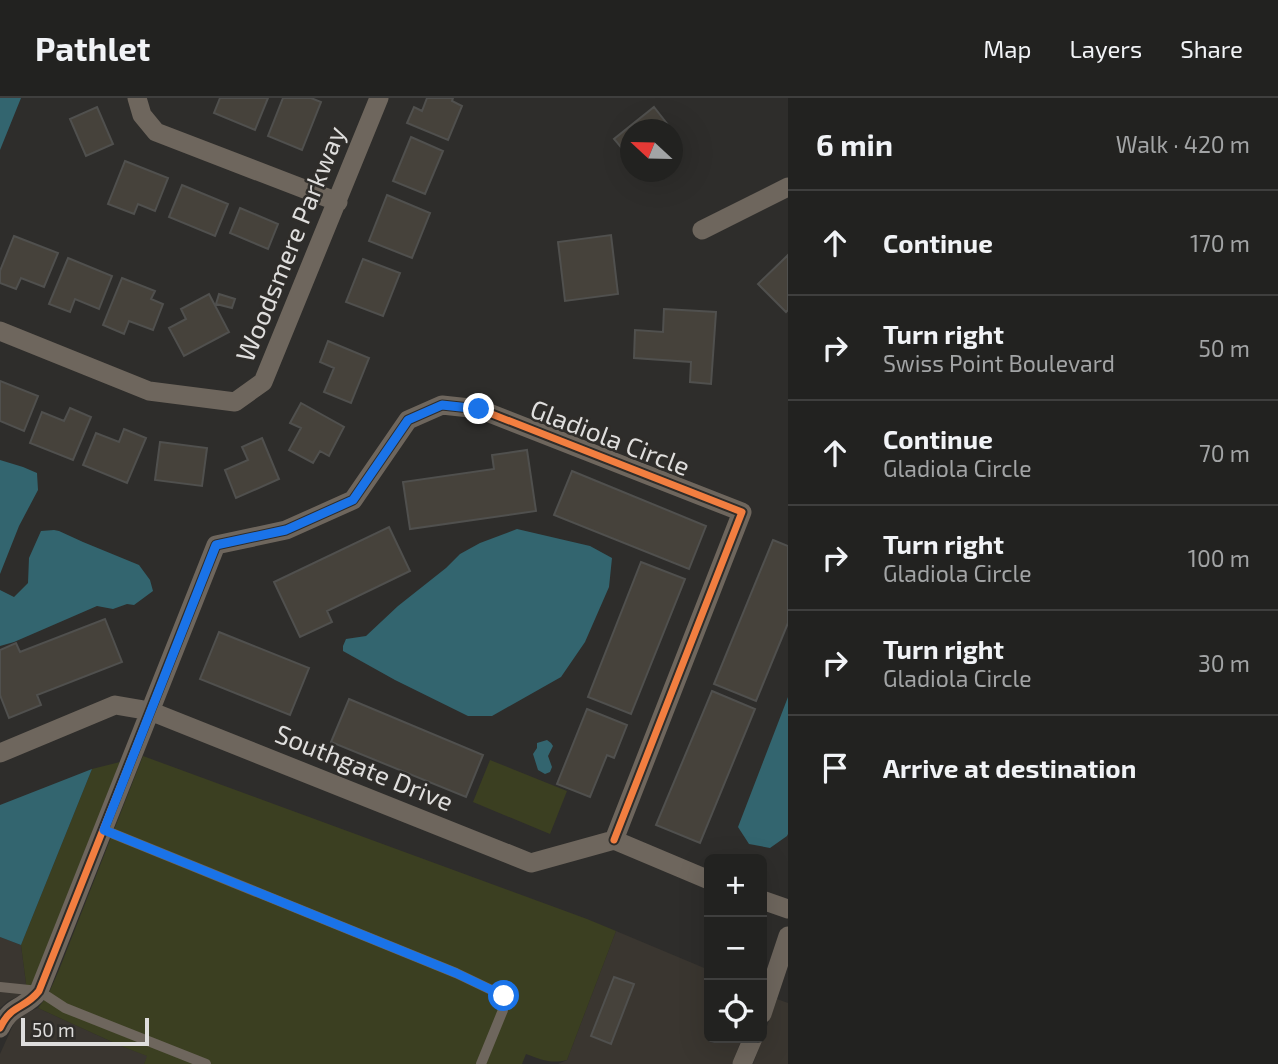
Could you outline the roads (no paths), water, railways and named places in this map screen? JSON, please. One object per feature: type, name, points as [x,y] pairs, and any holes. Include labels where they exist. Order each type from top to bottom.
[{"type":"street","points":[[137,98],[142,115],[156,132],[338,202]]},
{"type":"street","name":"Woodsmere Parkway","points":[[0,331],[149,391],[235,402],[263,383],[379,98]]},
{"type":"street","points":[[702,230],[788,187]]},
{"type":"street","name":"Gladiola Circle","points":[[150,711],[216,545],[286,530],[353,500],[408,420],[442,405],[479,409],[742,512],[614,840]]},
{"type":"street","name":"Southgate Drive","points":[[0,753],[115,705],[150,711],[531,863],[614,840]]},
{"type":"street","points":[[0,1028],[12,1009],[32,1000],[39,991],[150,711]]},
{"type":"street","points":[[614,840],[704,878]]},
{"type":"street","points":[[767,902],[788,909]]},
{"type":"street","points":[[767,999],[788,936]]},
{"type":"street","points":[[743,1064],[751,1043]]},
{"type":"lane","points":[[104,830],[456,973],[504,996],[503,1010],[481,1064]]},
{"type":"lane","points":[[0,987],[39,991],[65,1008],[206,1064]]},
{"type":"water","points":[[0,98],[21,98],[0,150]]},
{"type":"water","points":[[0,460],[37,473],[38,490],[19,526],[0,574]]},
{"type":"water","points":[[517,529],[590,546],[612,558],[609,587],[585,642],[561,677],[492,716],[468,716],[343,651],[346,639],[366,636],[460,554]]},
{"type":"water","points":[[54,530],[139,565],[150,580],[153,591],[134,605],[127,604],[113,609],[97,606],[0,646],[0,590],[14,597],[28,583],[29,558],[41,531]]},
{"type":"water","points":[[788,697],[788,834],[770,848],[749,844],[738,827]]},
{"type":"water","points":[[547,740],[553,746],[548,756],[552,767],[550,772],[545,774],[538,770],[533,754],[537,743]]},
{"type":"water","points":[[92,769],[21,945],[0,937],[0,805]]}]
